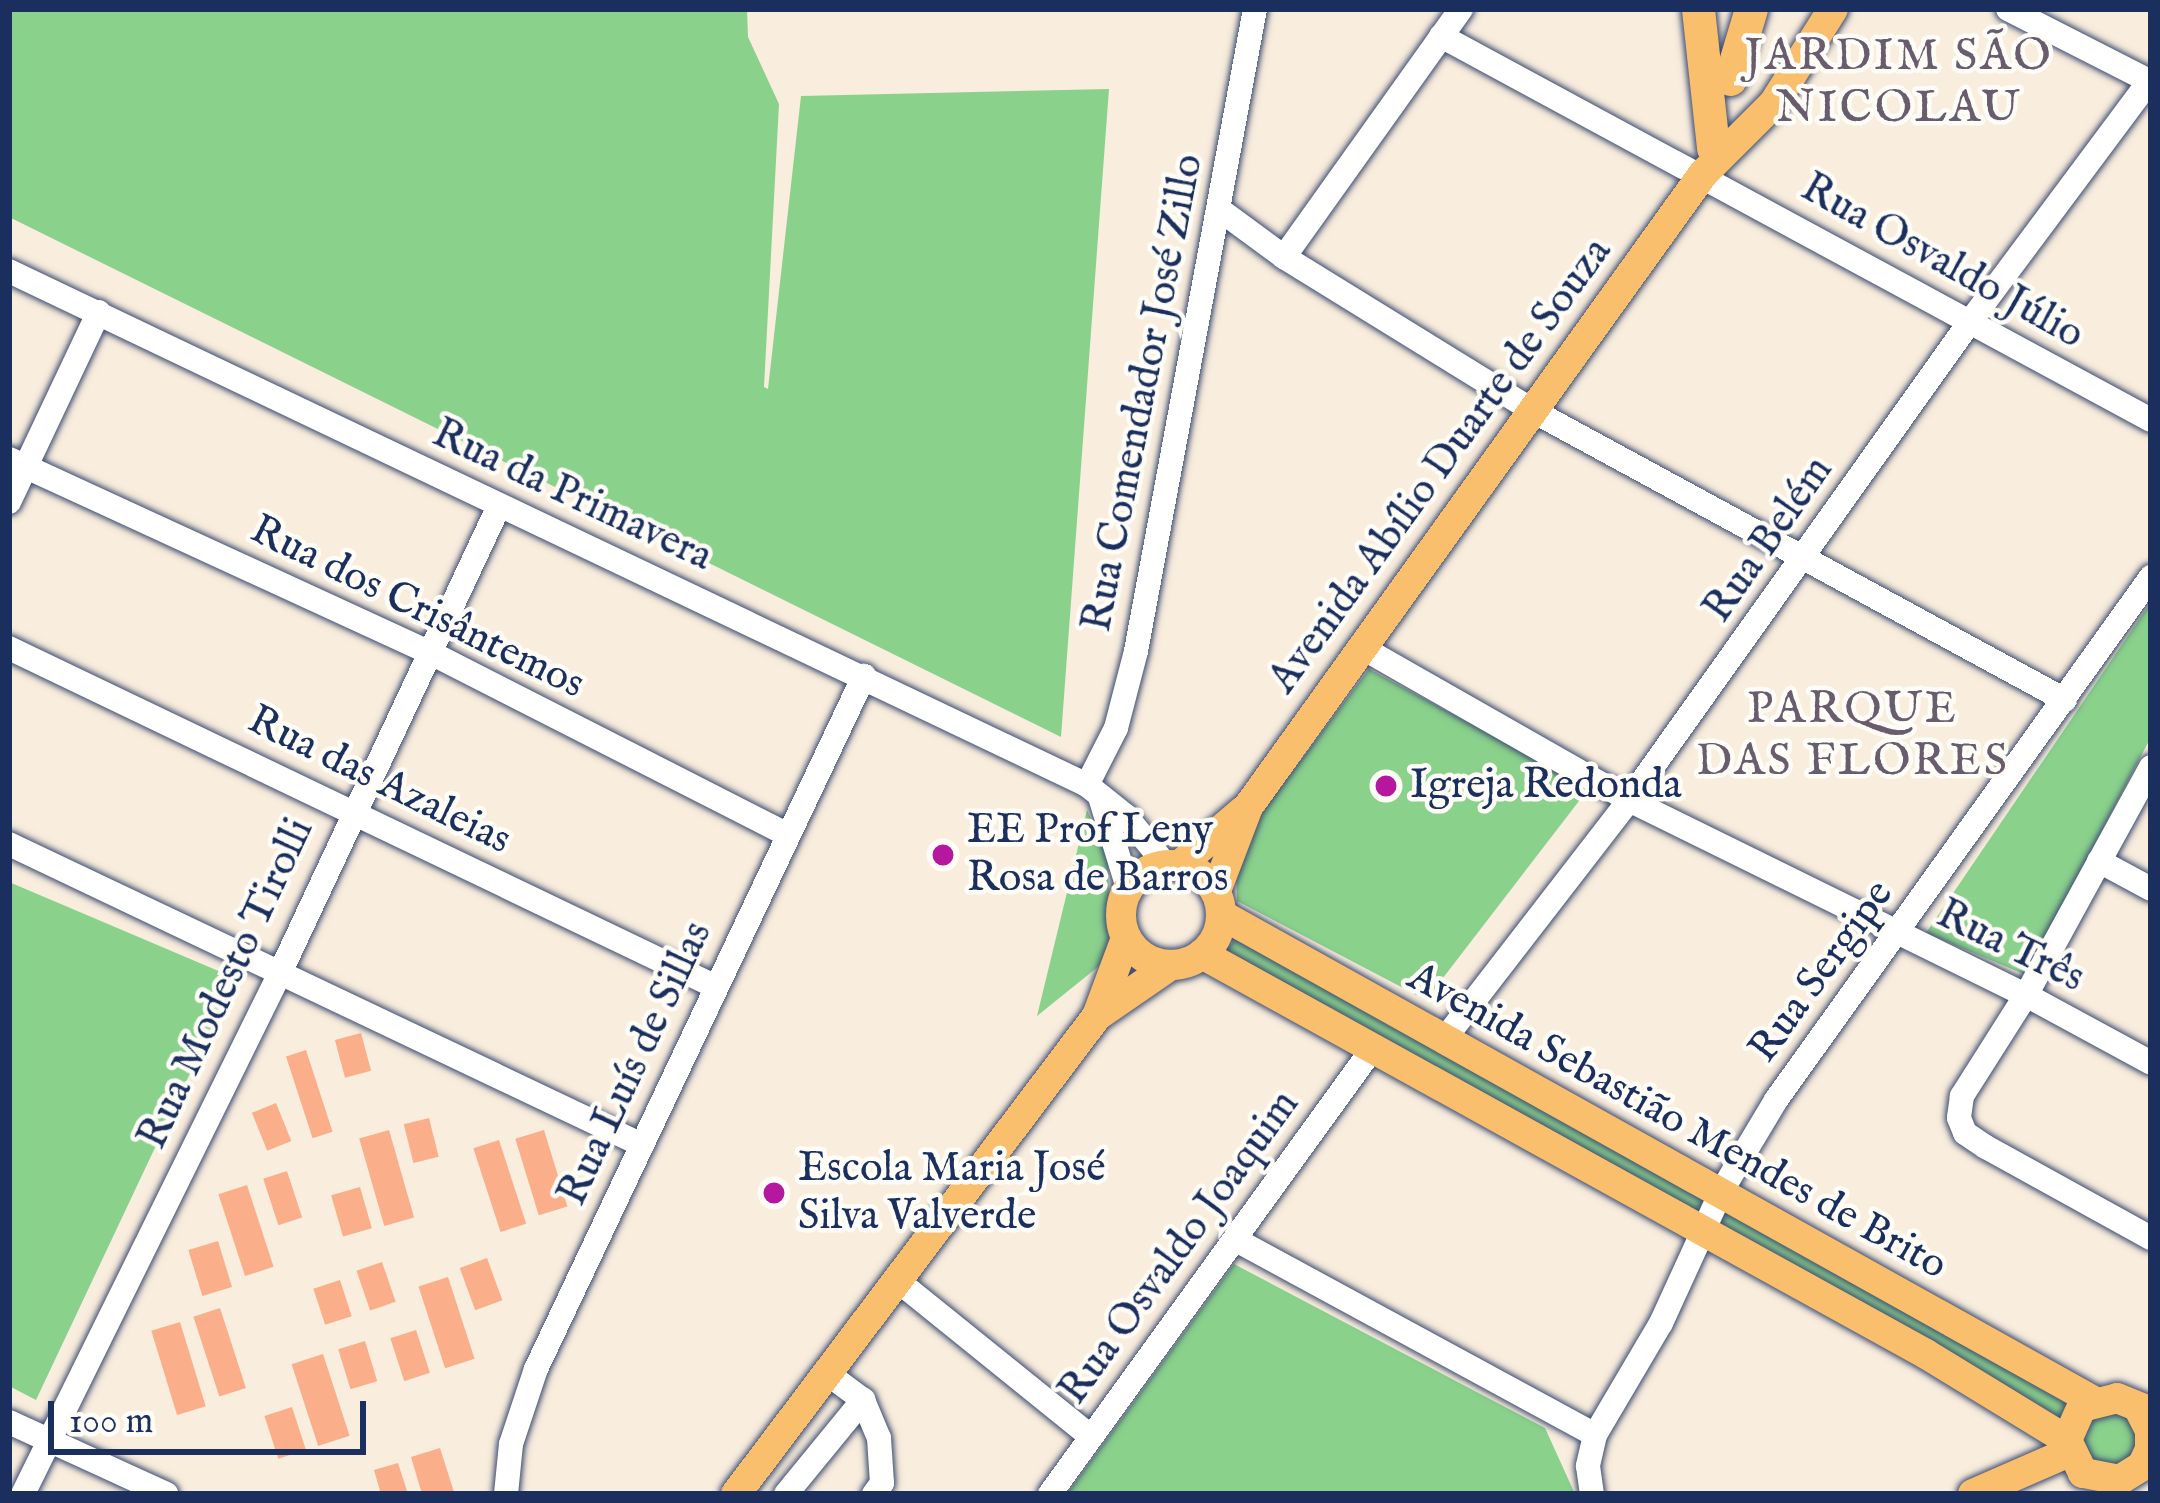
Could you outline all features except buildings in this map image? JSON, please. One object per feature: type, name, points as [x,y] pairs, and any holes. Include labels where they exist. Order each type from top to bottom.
[{"type":"highway","points":[[1698,9],[1708,161]]},
{"type":"highway","points":[[1730,79],[1751,9]]},
{"type":"main road","points":[[1708,161],[1730,79],[1733,9]]},
{"type":"main road","points":[[1708,161],[1774,103],[1833,9]]},
{"type":"main road","name":"Avenida Abílio Duarte de Souza","points":[[1173,865],[1248,807],[1535,412],[1708,161]]},
{"type":"main road","name":"Avenida Abílio Duarte de Souza","points":[[1219,903],[1248,807]]},
{"type":"main road","points":[[736,1494],[1097,1016],[1126,938],[1120,912],[1128,888],[1138,876],[1173,865],[1201,874],[1219,903],[1213,944],[1202,954],[1171,965],[1097,1016]]},
{"type":"main road","name":"Avenida Sebastião Mendes de Brito","points":[[1219,903],[1443,1041],[2092,1400]]},
{"type":"main road","points":[[1126,938],[1153,962],[1171,965]]},
{"type":"main road","name":"Avenida Sebastião Mendes de Brito","points":[[1202,954],[1926,1354],[2087,1468]]},
{"type":"main road","points":[[1972,1494],[2006,1480],[2087,1468],[2132,1475],[2150,1454],[2145,1410],[2117,1398],[2092,1400],[2073,1416],[2087,1468]]},
{"type":"street","name":"Rua Comendador José Zillo","points":[[1093,790],[1116,728],[1136,651],[1255,9]]},
{"type":"street","points":[[1284,257],[1461,9]]},
{"type":"street","points":[[2008,9],[2150,81]]},
{"type":"street","name":"Rua Osvaldo Júlio","points":[[1442,36],[1708,161],[1969,323],[2151,420]]},
{"type":"street","name":"Rua Belém","points":[[1443,1041],[1629,800],[1969,323],[2150,81]]},
{"type":"street","points":[[1220,210],[1284,257],[1535,412],[2065,700]]},
{"type":"street","name":"Rua da Primavera","points":[[9,272],[864,676],[1093,790],[1126,816],[1173,865]]},
{"type":"street","points":[[9,502],[18,464],[99,312]]},
{"type":"street","name":"Rua dos Crisântemos","points":[[18,464],[429,652],[788,836]]},
{"type":"street","name":"Rua Modesto Tirolli","points":[[22,1494],[280,973],[499,506]]},
{"type":"street","name":"Rua Sergipe","points":[[1595,1435],[1661,1323],[1721,1192],[1776,1100],[2151,578]]},
{"type":"street","name":"Rua Três","points":[[1361,647],[1629,800],[1897,936],[2026,994],[2151,1063]]},
{"type":"street","name":"Rua das Azaleias","points":[[9,649],[714,986]]},
{"type":"street","name":"Rua Luís de Sillas","points":[[506,1494],[511,1444],[536,1369],[864,676]]},
{"type":"street","points":[[2151,766],[2026,994],[1962,1096],[1959,1118],[1965,1132],[1986,1147],[2151,1238]]},
{"type":"street","points":[[1093,790],[1128,888]]},
{"type":"street","points":[[9,844],[641,1144]]},
{"type":"street","points":[[2099,861],[2151,889]]},
{"type":"street","name":"Rua Osvaldo Joaquim","points":[[1051,1493],[1238,1241],[1373,1048]]},
{"type":"street","points":[[1238,1241],[1595,1435],[1588,1466],[1592,1494]]},
{"type":"street","points":[[898,1282],[1090,1436]]},
{"type":"street","points":[[828,1374],[863,1400],[879,1438],[882,1483],[874,1494]]},
{"type":"street","points":[[786,1494],[863,1400]]},
{"type":"street","points":[[9,1421],[166,1494]]},
{"type":"green space","points":[[9,9],[747,9],[748,37],[779,104],[764,387],[768,389],[801,96],[1109,89],[1061,737],[9,217]]},
{"type":"green space","points":[[2151,602],[2151,737],[2026,975],[1926,933]]},
{"type":"green space","points":[[1369,669],[1589,788],[1426,1000],[1237,901],[1236,865],[1260,815]]},
{"type":"green space","points":[[1087,810],[1108,856],[1110,940],[1104,962],[1037,1016]]},
{"type":"green space","points":[[9,882],[235,978],[36,1400],[9,1386]]},
{"type":"green space","points":[[1239,936],[2071,1397],[2059,1418],[1218,957]]},
{"type":"green space","points":[[1234,1264],[1545,1428],[1575,1494],[1067,1494]]},
{"type":"green space","points":[[2111,1413],[2130,1421],[2138,1440],[2130,1459],[2111,1467],[2092,1459],[2084,1440],[2092,1421]]},
{"type":"place","name":"Igreja Redonda","points":[[1386,786]]},
{"type":"place","name":"EE Prof Leny Rosa de Barros","points":[[943,855]]},
{"type":"place","name":"Escola Maria José Silva Valverde","points":[[774,1193]]},
{"type":"district","name":"JARDIM SÃO NICOLAU","points":[[1899,83]]},
{"type":"district","name":"PARQUE DAS FLORES","points":[[1853,736]]}]
